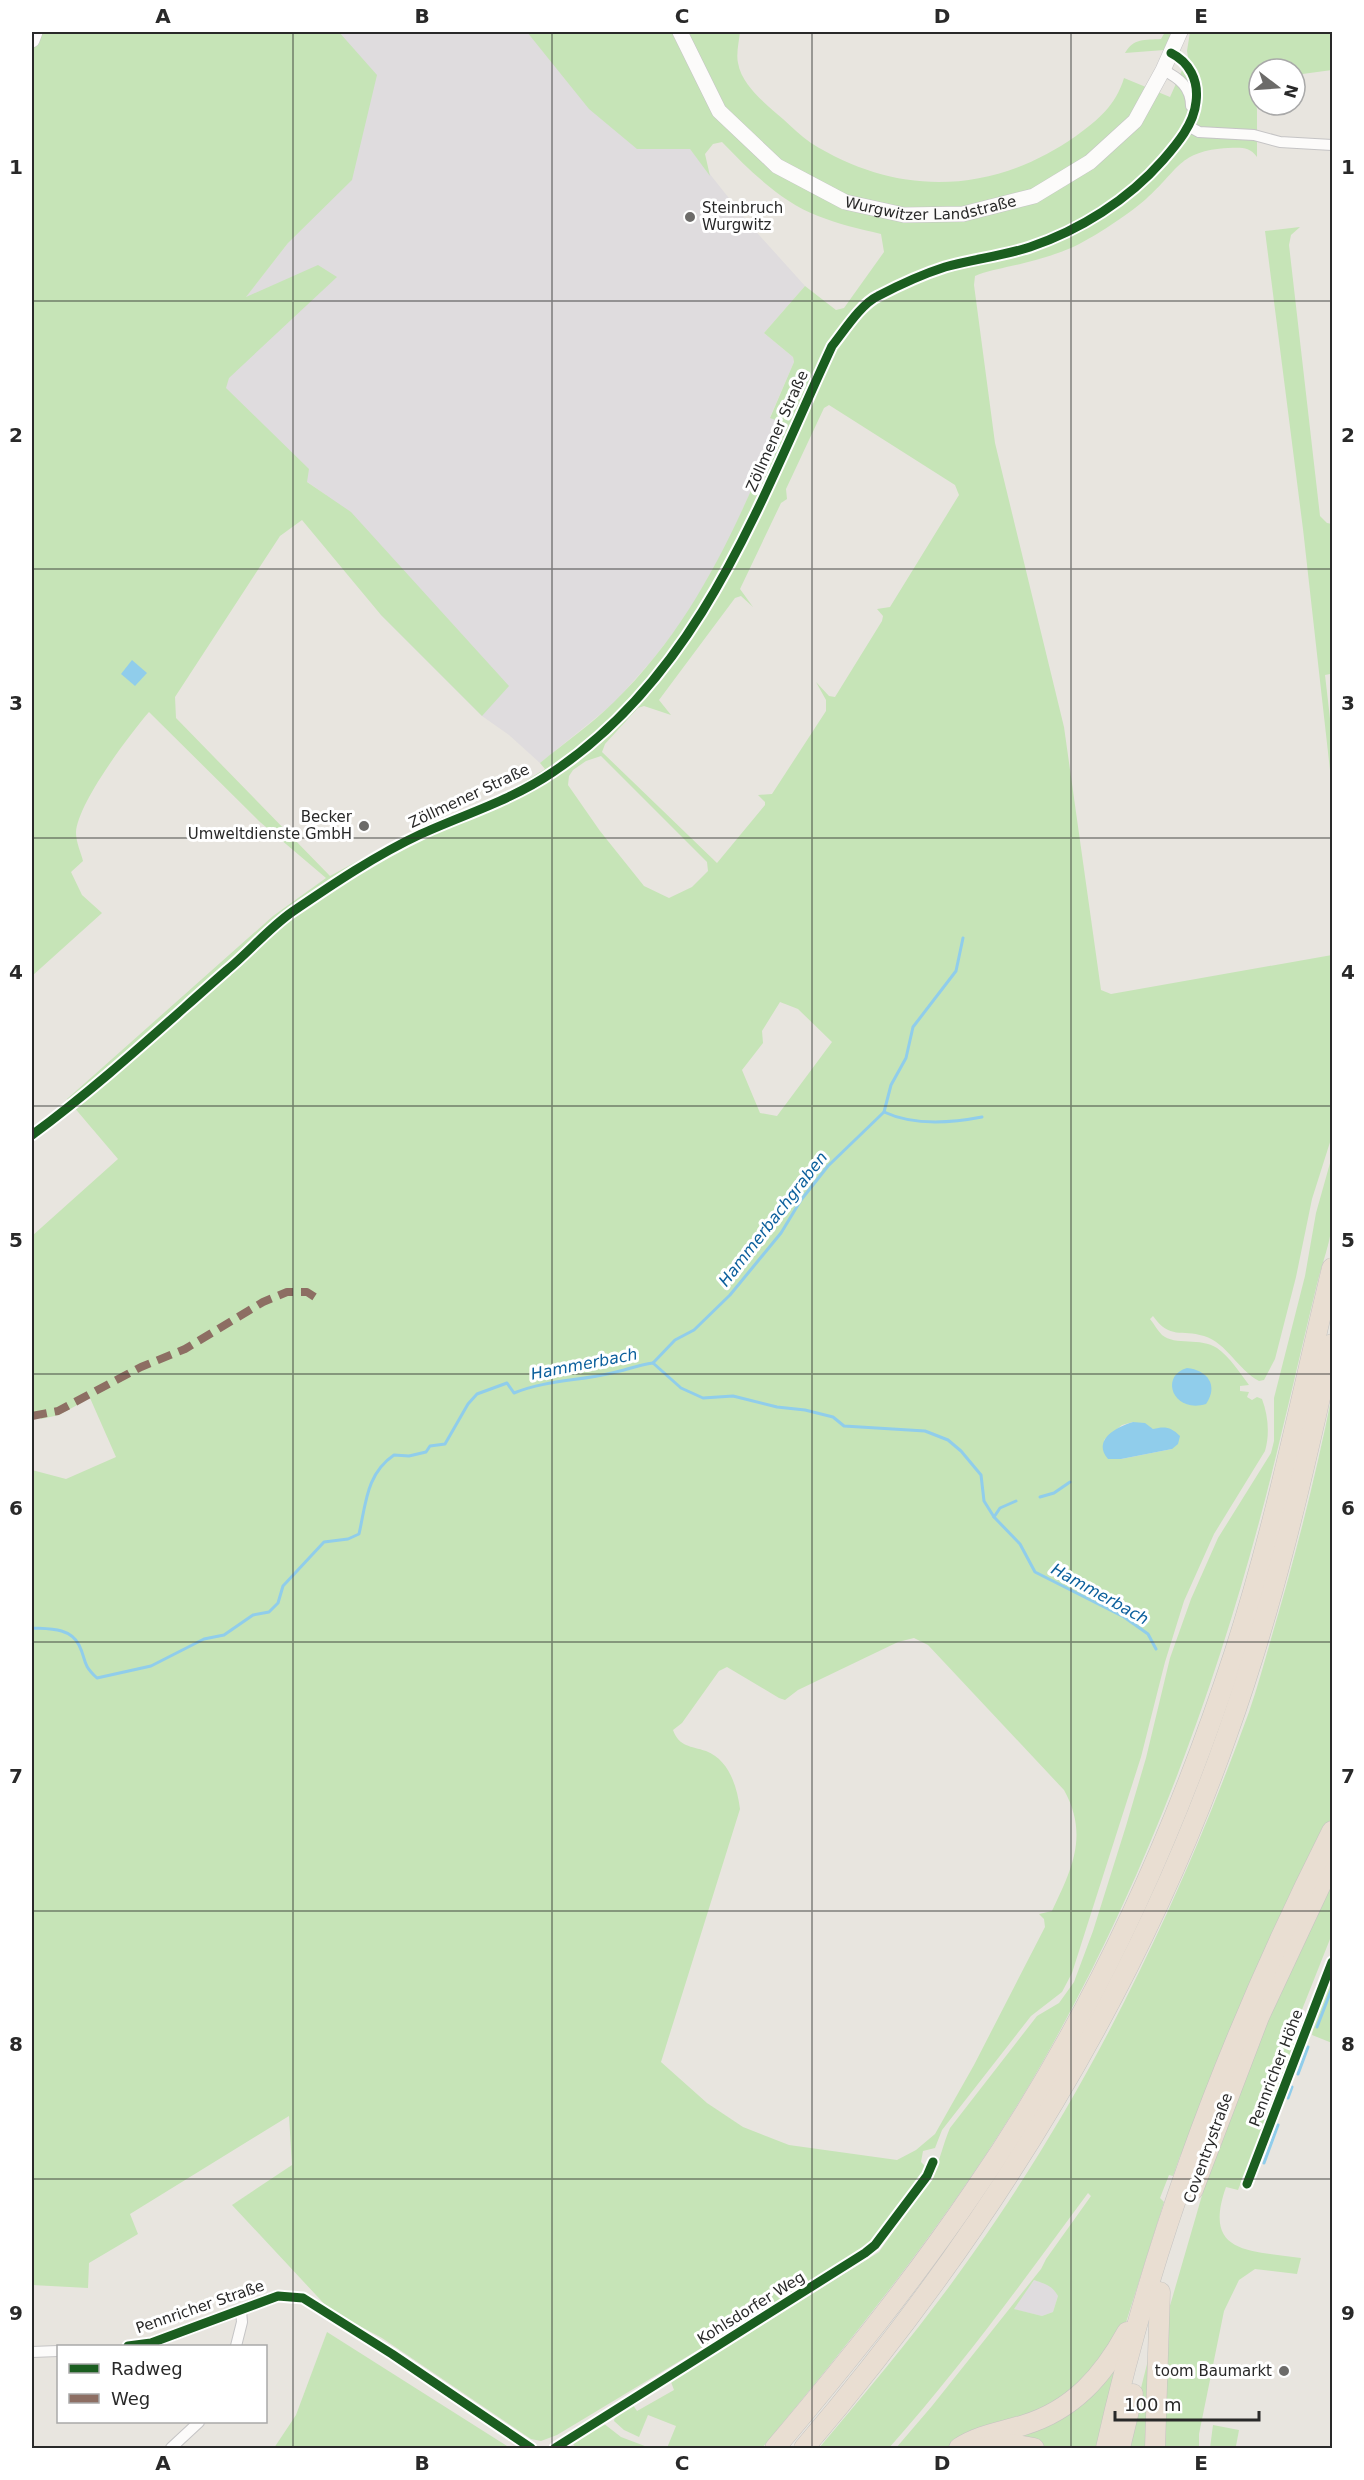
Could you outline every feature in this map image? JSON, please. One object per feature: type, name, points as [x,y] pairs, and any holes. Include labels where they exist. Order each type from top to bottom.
[{"type":"highway","points":[[776,2448],[855,2353],[917,2272],[976,2189],[1056,2059],[1119,1939],[1182,1797],[1242,1629],[1281,1485],[1332,1268]]},
{"type":"highway","points":[[804,2448],[926,2298],[977,2225],[1064,2088],[1139,1946],[1199,1810],[1252,1660],[1283,1557],[1332,1344]]},
{"type":"highway","points":[[1106,2448],[1153,2295],[1195,2143],[1241,2025],[1299,1896],[1332,1830]]},
{"type":"highway","name":"Coventrystraße","points":[[1120,2448],[1153,2295],[1259,2017],[1332,1861]]},
{"type":"highway","points":[[959,2448],[991,2433],[1025,2425],[1041,2418],[1086,2390],[1112,2360],[1153,2295]]},
{"type":"highway","points":[[1153,2295],[1155,2448]]},
{"type":"highway","points":[[982,2448],[1010,2444],[1034,2448]]},
{"type":"main road","points":[[32,40],[35,32]]},
{"type":"main road","name":"Wurgwitzer Landstraße","points":[[680,32],[719,111],[777,166],[845,202],[904,215],[963,214],[1034,196],[1090,162],[1135,121],[1163,70],[1179,32]]},
{"type":"street","points":[[1171,53],[1183,59],[1195,82],[1196,104],[1190,122]]},
{"type":"street","points":[[1163,70],[1174,76],[1188,90],[1191,98],[1190,122],[1199,132],[1254,135],[1280,142],[1332,145]]},
{"type":"street","name":"Zöllmener Straße","points":[[32,1135],[106,1077],[289,914],[398,846],[516,794],[542,779],[604,734],[660,673],[690,633],[720,583],[752,522],[832,346],[852,320],[875,297],[944,267],[1030,247],[1072,230],[1113,205],[1156,168],[1190,122]]},
{"type":"street","name":"Pennricher Höhe","points":[[1247,2184],[1332,1962]]},
{"type":"street","name":"Kohlsdorfer Weg","points":[[555,2448],[865,2253],[875,2245],[920,2185],[933,2162]]},
{"type":"street","name":"Pennricher Straße","points":[[136,2345],[151,2343],[278,2296],[297,2296],[347,2324],[531,2448]]},
{"type":"street","points":[[236,2345],[242,2322],[241,2311]]},
{"type":"street","points":[[32,2352],[57,2351]]},
{"type":"street","points":[[171,2448],[197,2423]]},
{"type":"shaded area","points":[[339,32],[627,32],[690,149],[751,226],[805,286],[764,333],[793,357],[794,362],[770,417],[782,422],[729,540],[688,614],[653,659],[614,703],[540,763],[509,735],[482,716],[381,615],[326,495],[218,420],[245,298],[288,243]]},
{"type":"shaded area","points":[[1034,2280],[1051,2285],[1056,2291],[1058,2296],[1053,2312],[1042,2316],[1013,2309]]},
{"type":"green space","points":[[32,32],[339,32],[377,75],[352,180],[288,243],[246,297],[318,265],[337,277],[229,378],[226,388],[309,469],[307,482],[351,512],[509,686],[482,716],[381,615],[302,520],[280,536],[175,697],[176,718],[330,876],[422,826],[506,793],[545,769],[540,763],[614,702],[643,671],[669,639],[712,571],[748,498],[781,422],[770,418],[794,362],[793,357],[764,333],[805,286],[836,310],[844,308],[884,252],[881,234],[826,219],[804,210],[778,194],[722,142],[713,144],[705,154],[710,176],[690,149],[637,149],[589,109],[527,32],[740,32],[737,59],[744,79],[762,101],[811,143],[844,161],[877,173],[910,180],[944,182],[978,178],[1011,170],[1044,155],[1076,136],[1099,118],[1121,88],[1124,78],[1170,97],[1188,57],[1190,32],[1332,32],[1332,70],[1307,73],[1307,57],[1247,57],[1247,117],[1257,117],[1257,157],[1251,151],[1240,148],[1199,153],[1181,164],[1139,204],[1089,239],[1047,257],[979,274],[975,276],[974,285],[995,443],[1064,727],[1101,990],[1111,994],[1332,955],[1331,1139],[1312,1199],[1296,1277],[1275,1359],[1264,1380],[1259,1381],[1212,1339],[1196,1334],[1171,1331],[1153,1316],[1150,1319],[1160,1333],[1167,1338],[1211,1345],[1230,1360],[1249,1385],[1240,1386],[1240,1391],[1249,1392],[1247,1397],[1252,1400],[1257,1397],[1262,1399],[1268,1425],[1265,1451],[1214,1534],[1184,1601],[1165,1662],[1141,1757],[1072,1973],[1062,1992],[1031,2016],[942,2130],[935,2148],[923,2151],[921,2162],[927,2172],[873,2241],[557,2435],[541,2441],[531,2439],[382,2338],[330,2310],[232,2205],[292,2165],[289,2116],[130,2214],[138,2234],[89,2263],[88,2288],[32,2285],[32,1470],[66,1479],[116,1457],[90,1398],[59,1415],[41,1419],[42,1415],[32,1416],[32,1236],[118,1159],[67,1099],[273,916],[326,878],[260,822],[149,712],[105,770],[79,820],[76,836],[83,861],[71,872],[82,895],[102,913],[32,976]],"holes":[[[829,405],[955,485],[959,495],[890,607],[877,609],[883,616],[882,621],[835,697],[829,696],[816,682],[826,700],[826,711],[772,794],[758,795],[765,805],[717,863],[602,752],[605,744],[638,708],[644,706],[671,715],[659,700],[735,598],[741,596],[753,607],[740,589],[781,503],[787,499],[786,489],[824,408]],[[601,756],[707,862],[708,871],[692,887],[669,898],[644,886],[600,831],[568,785],[569,776],[573,770],[586,761]],[[780,1002],[798,1009],[832,1042],[777,1116],[760,1113],[742,1070],[763,1043],[762,1031]],[[1133,1422],[1153,1429],[1172,1449],[1121,1459],[1108,1459],[1104,1440],[1122,1425]],[[914,1638],[928,1645],[1064,1790],[1071,1806],[1076,1837],[1075,1852],[1066,1881],[1052,1911],[1039,1914],[1044,1919],[1045,1927],[974,2065],[935,2134],[916,2150],[897,2160],[789,2145],[743,2127],[707,2103],[661,2062],[740,1809],[734,1783],[721,1761],[706,1751],[682,1743],[673,1730],[682,1723],[719,1671],[727,1667],[785,1700],[798,1690],[898,1642]]]},
{"type":"green space","points":[[1165,32],[1172,32],[1164,50],[1125,53],[1136,42],[1161,39]]},
{"type":"green space","points":[[1300,227],[1291,235],[1289,245],[1320,516],[1327,523],[1332,524],[1332,692],[1330,674],[1325,675],[1332,736],[1332,788],[1303,529],[1265,231]]},
{"type":"green space","points":[[1332,1156],[1333,1213],[1328,1245],[1261,1514],[1213,1676],[1153,1835],[1119,1912],[1042,2063],[979,2165],[945,2214],[874,2309],[762,2448],[667,2448],[676,2426],[648,2415],[639,2437],[624,2430],[614,2421],[615,2416],[633,2405],[637,2411],[674,2390],[671,2382],[879,2252],[933,2175],[950,2128],[1037,2016],[1059,2003],[1074,1982],[1093,1931],[1126,1826],[1146,1758],[1170,1658],[1191,1599],[1218,1538],[1271,1453],[1274,1441],[1274,1398],[1305,1276],[1316,1213]]},
{"type":"green space","points":[[1332,1395],[1332,1819],[1294,1894],[1191,2138],[1180,2156],[1173,2176],[1169,2175],[1160,2198],[1164,2202],[1123,2332],[1066,2400],[950,2448],[896,2448],[1041,2269],[1091,2196],[1088,2193],[967,2355],[889,2448],[819,2448],[956,2278],[1017,2189],[1057,2125],[1130,1991],[1193,1853],[1249,1712],[1290,1573]],"holes":[[[1034,2280],[1051,2287],[1056,2292],[1058,2296],[1053,2312],[1042,2316],[1014,2309]]]},
{"type":"green space","points":[[1332,1873],[1332,1934],[1290,2040],[1295,2046],[1238,2190],[1226,2187],[1220,2209],[1220,2226],[1226,2237],[1235,2245],[1264,2253],[1301,2258],[1297,2274],[1255,2269],[1239,2280],[1224,2311],[1199,2434],[1199,2448],[1159,2448],[1167,2316],[1223,2123]]},
{"type":"green space","points":[[1332,1978],[1332,2043],[1312,2035]]},
{"type":"green space","points":[[327,2332],[510,2448],[274,2448],[296,2415]]},
{"type":"green space","points":[[1155,2332],[1151,2448],[1126,2448]]},
{"type":"green space","points":[[1122,2350],[1103,2448],[1043,2448],[973,2444],[1027,2429]]},
{"type":"green space","points":[[603,2423],[621,2437],[650,2448],[576,2448],[571,2441],[578,2441]]},
{"type":"green space","points":[[1213,2425],[1239,2430],[1236,2446],[1250,2448],[1210,2448]]},
{"type":"water","points":[[132,660],[147,673],[135,686],[121,674]]},
{"type":"water","points":[[1187,1368],[1200,1372],[1209,1380],[1211,1391],[1206,1404],[1195,1406],[1185,1404],[1174,1393],[1172,1386],[1174,1378],[1178,1372]]},
{"type":"water","points":[[1133,1422],[1145,1423],[1153,1429],[1171,1429],[1180,1436],[1178,1444],[1172,1449],[1121,1459],[1108,1459],[1104,1452],[1104,1440],[1113,1431]]},
{"type":"waterway","name":"Hammerbachgraben","points":[[653,1363],[675,1340],[694,1330],[730,1295],[781,1233],[801,1200],[828,1166],[884,1112],[891,1085],[906,1058],[913,1027],[956,971],[963,938]]},
{"type":"waterway","name":"Hammerbachgraben","points":[[884,1112],[908,1120],[933,1122],[982,1117]]},
{"type":"waterway","name":"Hammerbach","points":[[32,1628],[58,1630],[70,1635],[79,1645],[85,1662],[97,1678],[151,1666],[204,1639],[224,1635],[253,1615],[269,1612],[278,1603],[283,1586],[324,1542],[348,1539],[359,1534],[372,1480],[378,1471],[394,1455],[409,1456],[426,1452],[430,1446],[445,1444],[468,1404],[477,1394],[507,1383],[514,1393],[550,1383],[600,1376],[653,1363],[681,1388],[703,1398],[733,1396],[833,1417],[844,1426],[925,1431],[948,1440],[961,1451],[981,1475],[984,1501],[994,1517],[1020,1544],[1035,1572],[1124,1617],[1148,1634],[1156,1649]]},
{"type":"waterway","points":[[1040,1497],[1054,1493],[1070,1482]]},
{"type":"waterway","points":[[994,1517],[1000,1508],[1016,1501]]},
{"type":"waterway","points":[[1317,2027],[1332,1988]]},
{"type":"waterway","points":[[1298,2074],[1308,2047]]},
{"type":"waterway","points":[[1288,2098],[1292,2087]]},
{"type":"waterway","points":[[1264,2163],[1278,2125]]},
{"type":"marked path","points":[[32,1416],[58,1411],[141,1367],[185,1349],[263,1302],[287,1292],[307,1292],[321,1301]]},
{"type":"cycle path","points":[[32,1135],[107,1076],[292,912],[355,870],[404,842],[505,799],[537,782],[605,732],[649,685],[687,635],[721,580],[779,464],[832,346],[853,318],[872,300],[920,276],[956,264],[1020,250],[1049,240],[1085,223],[1119,201],[1149,175],[1174,147],[1188,126],[1195,110],[1197,94],[1194,79],[1183,61],[1171,53]]},
{"type":"cycle path","points":[[1247,2184],[1332,1962]]},
{"type":"cycle path","points":[[555,2448],[865,2253],[875,2245],[927,2176],[933,2162]]},
{"type":"cycle path","points":[[136,2345],[151,2343],[278,2296],[303,2298],[392,2354],[531,2448]]},
{"type":"place","name":"Steinbruch Wurgwitz","points":[[690,217]]},
{"type":"place","name":"Becker Umweltdienste GmbH","points":[[364,826]]},
{"type":"place","name":"toom Baumarkt","points":[[1284,2371]]}]
